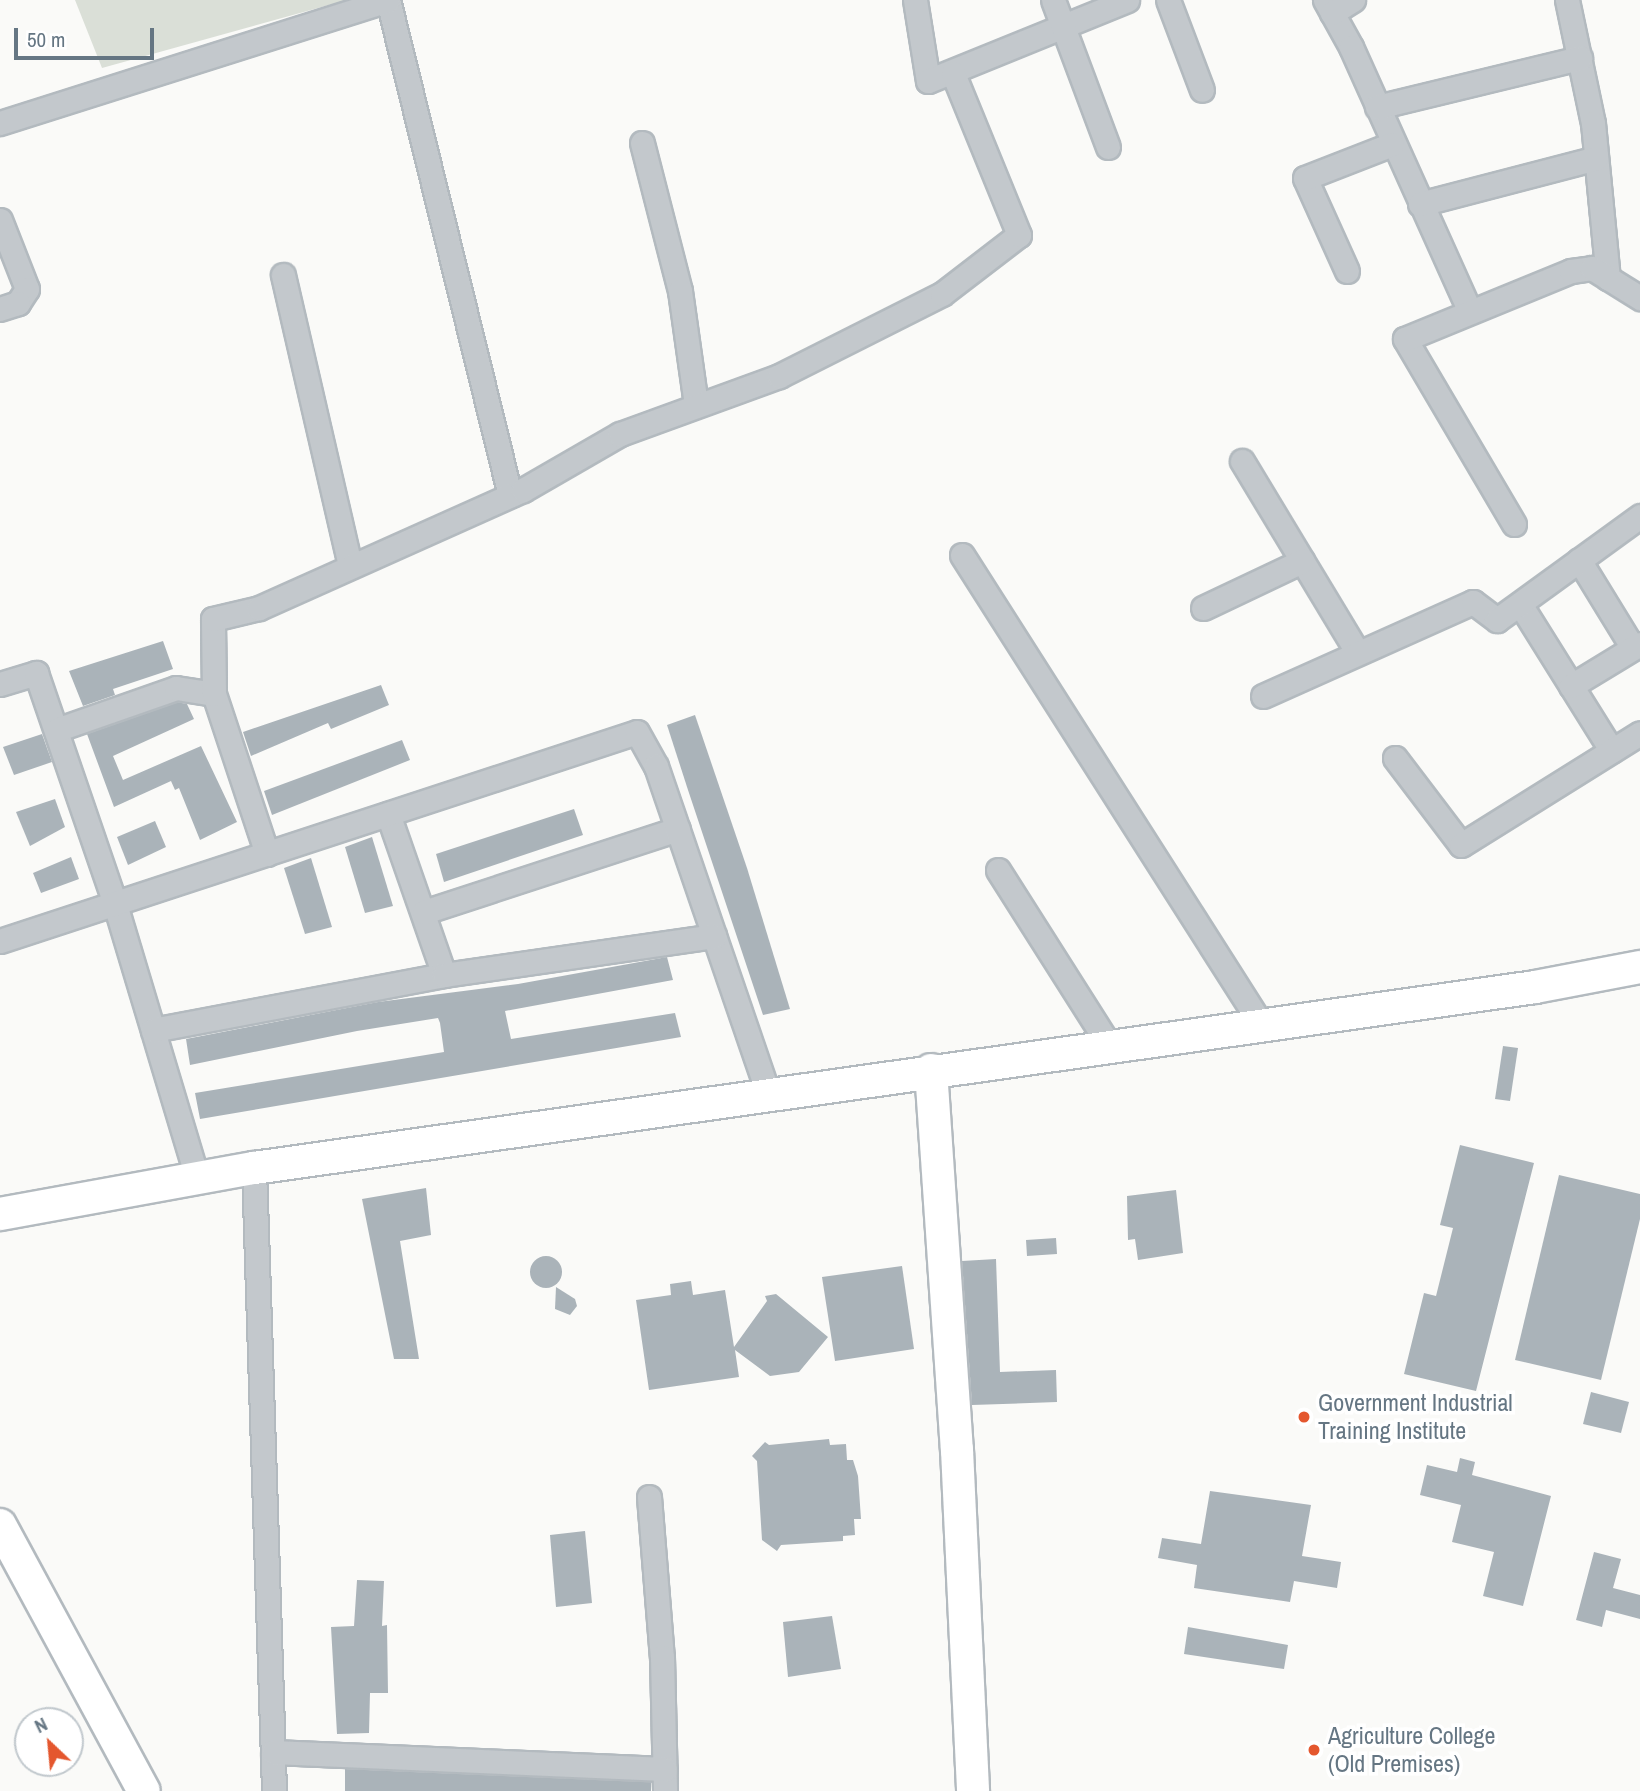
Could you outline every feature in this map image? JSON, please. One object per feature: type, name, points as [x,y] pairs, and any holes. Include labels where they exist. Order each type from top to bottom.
[{"type":"main road","points":[[0,1214],[254,1168],[931,1069],[1535,987],[1640,967]]},
{"type":"main road","points":[[931,1069],[958,1464],[974,1791]]},
{"type":"main road","points":[[0,1525],[144,1791]]},
{"type":"street","points":[[0,123],[388,0],[510,495]]},
{"type":"street","points":[[915,0],[928,81],[1127,0]]},
{"type":"street","points":[[1053,0],[1108,147]]},
{"type":"street","points":[[1168,0],[1202,90]]},
{"type":"street","points":[[1353,0],[1329,6],[1471,312]]},
{"type":"street","points":[[1567,0],[1580,58],[1596,158],[1608,278]]},
{"type":"street","points":[[1377,107],[1580,58]]},
{"type":"street","points":[[267,854],[214,694],[214,619],[260,608],[510,495],[620,434],[779,376],[942,293],[1019,235],[953,73]]},
{"type":"street","points":[[642,143],[680,291],[696,405]]},
{"type":"street","points":[[1347,271],[1305,178],[1392,144]]},
{"type":"street","points":[[1420,204],[1596,158]]},
{"type":"street","points":[[0,220],[27,289],[18,303],[0,309]]},
{"type":"street","points":[[1514,524],[1405,339],[1571,271],[1592,268],[1640,298]]},
{"type":"street","points":[[283,275],[350,566]]},
{"type":"street","points":[[1241,461],[1358,653]]},
{"type":"street","points":[[1263,696],[1473,602],[1497,620],[1640,516]]},
{"type":"street","points":[[962,555],[1261,1024]]},
{"type":"street","points":[[1572,686],[1636,646],[1579,560]]},
{"type":"street","points":[[1203,608],[1301,561]]},
{"type":"street","points":[[1520,604],[1612,751]]},
{"type":"street","points":[[0,684],[36,673],[115,904],[197,1178]]},
{"type":"street","points":[[55,730],[176,688],[214,694]]},
{"type":"street","points":[[0,941],[637,732],[656,766],[768,1093]]},
{"type":"street","points":[[1395,758],[1461,845],[1640,733]]},
{"type":"street","points":[[388,814],[444,975]]},
{"type":"street","points":[[424,912],[678,829]]},
{"type":"street","points":[[998,870],[1109,1045]]},
{"type":"street","points":[[153,1030],[444,975],[714,936]]},
{"type":"street","points":[[254,1168],[274,1791]]},
{"type":"street","points":[[273,1752],[665,1780],[662,1657],[649,1497]]},
{"type":"shaded area","points":[[75,0],[347,0],[102,68]]},
{"type":"building","points":[[163,641],[173,669],[113,689],[115,695],[83,706],[69,671]]},
{"type":"building","points":[[381,685],[389,705],[331,729],[328,723],[251,756],[243,732]]},
{"type":"building","points":[[177,702],[187,704],[194,719],[113,756],[123,780],[201,746],[237,822],[200,840],[179,788],[175,790],[171,781],[114,807],[87,734]]},
{"type":"building","points":[[695,715],[747,868],[790,1009],[763,1015],[688,790],[667,725]]},
{"type":"building","points":[[42,734],[52,762],[14,775],[3,747]]},
{"type":"building","points":[[402,740],[410,760],[272,815],[264,791]]},
{"type":"building","points":[[55,799],[65,827],[30,846],[16,812]]},
{"type":"building","points":[[574,809],[583,835],[444,882],[436,854]]},
{"type":"building","points":[[155,821],[166,847],[128,865],[117,837]]},
{"type":"building","points":[[372,837],[393,906],[365,913],[345,847]]},
{"type":"building","points":[[71,857],[79,879],[41,893],[33,873]]},
{"type":"building","points":[[311,858],[332,927],[305,934],[284,868]]},
{"type":"building","points":[[667,957],[673,980],[505,1011],[511,1039],[675,1013],[681,1037],[200,1119],[195,1093],[444,1052],[440,1023],[438,1018],[357,1031],[190,1065],[186,1039],[378,1002],[518,984]]},
{"type":"building","points":[[1503,1046],[1518,1048],[1510,1101],[1495,1099]]},
{"type":"building","points":[[1460,1145],[1534,1163],[1476,1391],[1404,1374],[1424,1293],[1436,1296],[1453,1228],[1440,1225]]},
{"type":"building","points":[[1559,1175],[1640,1194],[1640,1219],[1601,1380],[1515,1360]]},
{"type":"building","points":[[426,1188],[431,1235],[400,1241],[419,1359],[394,1359],[362,1199]]},
{"type":"building","points":[[1176,1190],[1183,1253],[1138,1260],[1135,1239],[1128,1240],[1127,1196]]},
{"type":"building","points":[[1056,1238],[1057,1254],[1027,1256],[1026,1240]]},
{"type":"building","points":[[546,1256],[557,1261],[562,1272],[557,1283],[546,1288],[535,1283],[530,1272],[535,1261]]},
{"type":"building","points":[[996,1259],[1000,1372],[1056,1370],[1057,1402],[972,1405],[962,1261]]},
{"type":"building","points":[[902,1266],[914,1349],[835,1361],[822,1277]]},
{"type":"building","points":[[691,1281],[693,1295],[725,1290],[734,1347],[767,1301],[765,1296],[776,1294],[828,1337],[799,1372],[770,1376],[735,1350],[739,1377],[649,1390],[636,1300],[671,1295],[670,1284]]},
{"type":"building","points":[[556,1287],[575,1299],[577,1306],[570,1315],[555,1309]]},
{"type":"building","points":[[1591,1392],[1629,1402],[1621,1433],[1583,1424]]},
{"type":"building","points":[[829,1439],[830,1445],[846,1444],[847,1460],[853,1460],[858,1476],[861,1519],[854,1519],[855,1535],[843,1536],[843,1541],[781,1545],[777,1551],[762,1540],[757,1461],[752,1456],[765,1442],[769,1445]]},
{"type":"building","points":[[1460,1458],[1475,1462],[1472,1475],[1551,1496],[1523,1606],[1483,1596],[1494,1552],[1452,1542],[1461,1505],[1420,1495],[1427,1465],[1457,1472]]},
{"type":"building","points":[[1210,1491],[1311,1505],[1302,1556],[1341,1562],[1337,1588],[1294,1581],[1290,1602],[1194,1588],[1197,1565],[1158,1558],[1162,1538],[1201,1544]]},
{"type":"building","points":[[585,1531],[592,1603],[556,1607],[550,1535]]},
{"type":"building","points":[[1594,1552],[1621,1559],[1613,1588],[1640,1595],[1640,1619],[1606,1610],[1602,1627],[1576,1620]]},
{"type":"building","points":[[357,1580],[384,1581],[382,1626],[387,1625],[388,1693],[370,1693],[369,1733],[337,1734],[331,1627],[354,1626]]},
{"type":"building","points":[[832,1616],[841,1669],[788,1677],[783,1622]]},
{"type":"building","points":[[1188,1627],[1288,1645],[1284,1669],[1184,1654]]},
{"type":"building","points":[[345,1769],[651,1782],[651,1791],[345,1791]]},
{"type":"place","name":"Government Industrial Training Institute","points":[[1304,1417]]},
{"type":"place","name":"Agriculture College (Old Premises)","points":[[1314,1750]]}]
